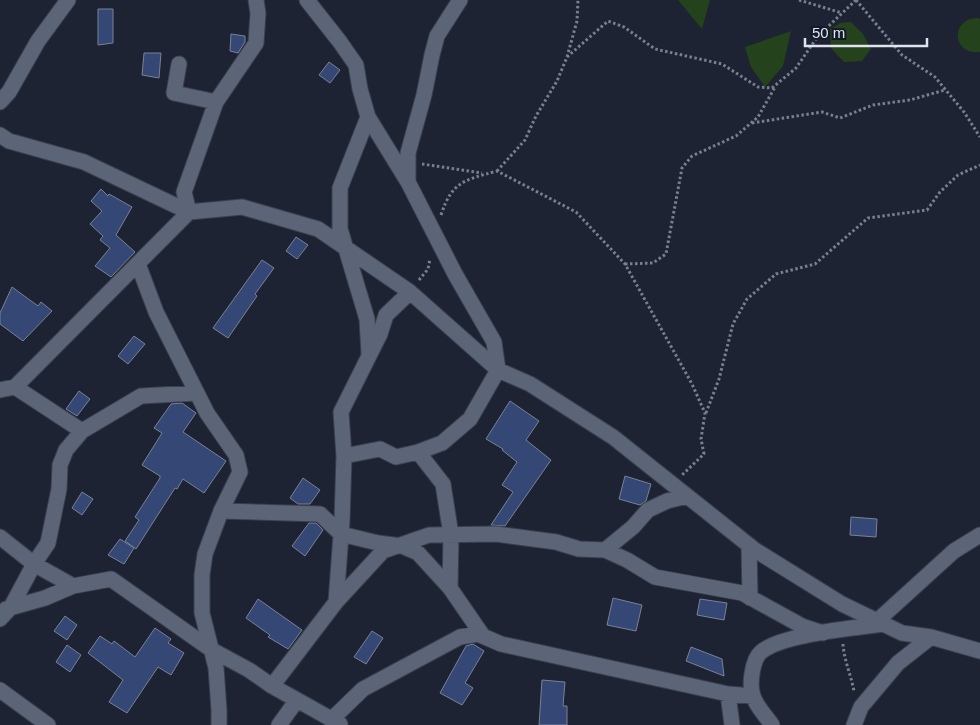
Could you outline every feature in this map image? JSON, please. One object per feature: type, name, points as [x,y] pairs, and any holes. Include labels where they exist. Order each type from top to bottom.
[{"type":"street","points":[[0,102],[9,92],[38,41],[68,0]]},
{"type":"street","points":[[189,212],[184,192],[216,102],[256,43],[258,13],[256,0]]},
{"type":"street","points":[[408,182],[408,153],[424,95],[437,36],[460,0]]},
{"type":"street","points":[[308,1],[356,65],[368,117],[408,182],[494,342],[498,370],[470,419],[442,443],[418,452],[396,457],[380,449],[344,456]]},
{"type":"street","points":[[178,64],[174,92],[216,102]]},
{"type":"street","points":[[368,117],[340,188],[340,229],[367,319],[370,354]]},
{"type":"street","points":[[0,135],[9,141],[84,162],[189,212],[242,207],[318,229],[410,292],[498,370],[530,384],[613,437],[750,545],[842,604],[902,633],[931,637],[980,651]]},
{"type":"street","points":[[0,390],[15,387],[189,212]]},
{"type":"street","points":[[138,264],[156,312],[207,413],[236,455],[240,472],[221,511],[205,554],[202,575],[202,613],[216,668],[219,725]]},
{"type":"street","points":[[336,602],[344,456],[341,412],[380,334],[386,315],[410,292]]},
{"type":"street","points":[[15,387],[82,431]]},
{"type":"street","points":[[0,619],[48,543],[58,489],[60,465],[66,450],[82,431],[141,396],[196,393]]},
{"type":"street","points":[[418,452],[443,484],[451,535],[450,588]]},
{"type":"street","points":[[605,550],[633,528],[648,510],[667,501],[687,496]]},
{"type":"street","points":[[221,511],[320,514],[341,534],[378,544],[402,546],[418,553],[450,588],[484,636]]},
{"type":"street","points":[[272,686],[336,602],[383,551],[402,546],[429,535],[496,534],[556,542],[579,549],[605,550],[627,560],[655,577],[711,586],[742,594],[802,626],[823,633]]},
{"type":"street","points":[[772,725],[753,696],[751,675],[760,653],[779,642],[881,623],[954,551],[980,535]]},
{"type":"street","points":[[0,537],[34,564],[73,586]]},
{"type":"street","points":[[750,545],[750,598]]},
{"type":"street","points":[[6,609],[45,598],[73,586],[111,579],[212,650],[336,722],[363,689],[460,637],[478,634],[501,644],[728,694],[753,696]]},
{"type":"street","points":[[854,725],[861,706],[898,663],[931,637]]},
{"type":"street","points":[[0,690],[48,725]]},
{"type":"street","points":[[728,694],[732,725]]},
{"type":"street","points":[[279,725],[297,700]]},
{"type":"path","points":[[410,292],[428,269],[435,234],[447,197],[466,179],[496,170],[525,140],[536,116],[557,81],[567,57],[577,20],[578,0]]},
{"type":"path","points":[[799,0],[842,13]]},
{"type":"path","points":[[567,57],[608,21],[624,27],[655,49],[722,64],[758,88],[772,88],[796,68],[818,36],[856,0],[902,55],[935,77],[964,112],[980,137]]},
{"type":"path","points":[[625,264],[653,264],[666,254],[682,168],[692,156],[736,136],[758,117],[777,84]]},
{"type":"path","points":[[751,123],[822,112],[840,118],[873,105],[910,100],[945,90]]},
{"type":"path","points":[[408,161],[486,174]]},
{"type":"path","points":[[673,485],[704,454],[702,439],[705,413],[719,379],[733,324],[747,299],[776,274],[816,264],[868,218],[927,210],[940,192],[958,175],[980,166]]},
{"type":"path","points":[[496,170],[576,212],[625,264],[692,384],[705,413]]},
{"type":"path","points":[[843,630],[844,654],[851,676],[856,703],[861,706]]},
{"type":"green space","points":[[678,0],[710,0],[702,29]]},
{"type":"green space","points":[[980,19],[980,52],[971,52],[964,49],[960,43],[958,37],[959,30],[962,24],[968,20]]},
{"type":"green space","points":[[851,22],[863,34],[871,49],[862,61],[844,62],[831,48],[830,29],[840,23]]},
{"type":"green space","points":[[791,31],[783,66],[765,87],[751,67],[745,47]]},
{"type":"building","points":[[98,9],[113,9],[113,43],[98,45]]},
{"type":"building","points":[[231,34],[245,36],[245,42],[238,53],[230,51]]},
{"type":"building","points":[[144,53],[161,53],[159,78],[142,75]]},
{"type":"building","points":[[329,62],[340,70],[330,83],[319,75]]},
{"type":"building","points":[[101,189],[108,196],[109,194],[132,207],[116,235],[135,252],[111,277],[95,266],[110,248],[100,240],[103,236],[90,224],[102,211],[91,201]]},
{"type":"building","points":[[296,237],[308,245],[297,259],[286,251]]},
{"type":"building","points":[[262,260],[274,268],[255,294],[257,296],[228,338],[213,328]]},
{"type":"building","points":[[12,287],[38,306],[41,302],[52,311],[23,341],[0,324],[0,313]]},
{"type":"building","points":[[134,336],[145,344],[128,364],[118,356]]},
{"type":"building","points":[[79,391],[90,399],[77,416],[66,409]]},
{"type":"building","points":[[510,401],[539,421],[526,440],[551,460],[505,526],[491,525],[513,492],[502,485],[517,462],[503,449],[486,439]]},
{"type":"building","points":[[182,403],[196,413],[183,432],[226,461],[204,493],[183,479],[177,489],[175,488],[136,549],[125,541],[139,520],[135,517],[160,478],[160,476],[142,465],[162,433],[154,428],[171,404]]},
{"type":"building","points":[[625,476],[651,484],[646,501],[640,505],[619,499]]},
{"type":"building","points":[[303,478],[320,490],[310,504],[298,504],[290,498]]},
{"type":"building","points":[[82,492],[93,499],[82,515],[72,508]]},
{"type":"building","points":[[851,517],[877,519],[876,537],[850,535]]},
{"type":"building","points":[[309,523],[316,523],[323,530],[305,556],[292,546]]},
{"type":"building","points":[[120,539],[134,548],[124,564],[108,555]]},
{"type":"building","points":[[613,598],[642,605],[636,631],[607,625]]},
{"type":"building","points":[[258,599],[302,630],[288,649],[268,637],[270,635],[246,618]]},
{"type":"building","points":[[700,599],[727,603],[724,620],[697,615]]},
{"type":"building","points":[[65,616],[77,625],[67,640],[54,631]]},
{"type":"building","points":[[155,628],[171,639],[168,643],[184,653],[171,675],[158,667],[127,713],[109,702],[123,680],[88,653],[100,636],[112,644],[114,641],[135,657]]},
{"type":"building","points":[[372,631],[383,638],[366,664],[354,657]]},
{"type":"building","points":[[473,644],[484,651],[465,683],[473,688],[462,705],[440,693],[466,646]]},
{"type":"building","points":[[67,645],[81,655],[70,672],[56,662]]},
{"type":"building","points":[[691,647],[722,659],[724,676],[686,661]]},
{"type":"building","points":[[542,680],[565,682],[563,706],[567,706],[567,725],[539,725]]}]
